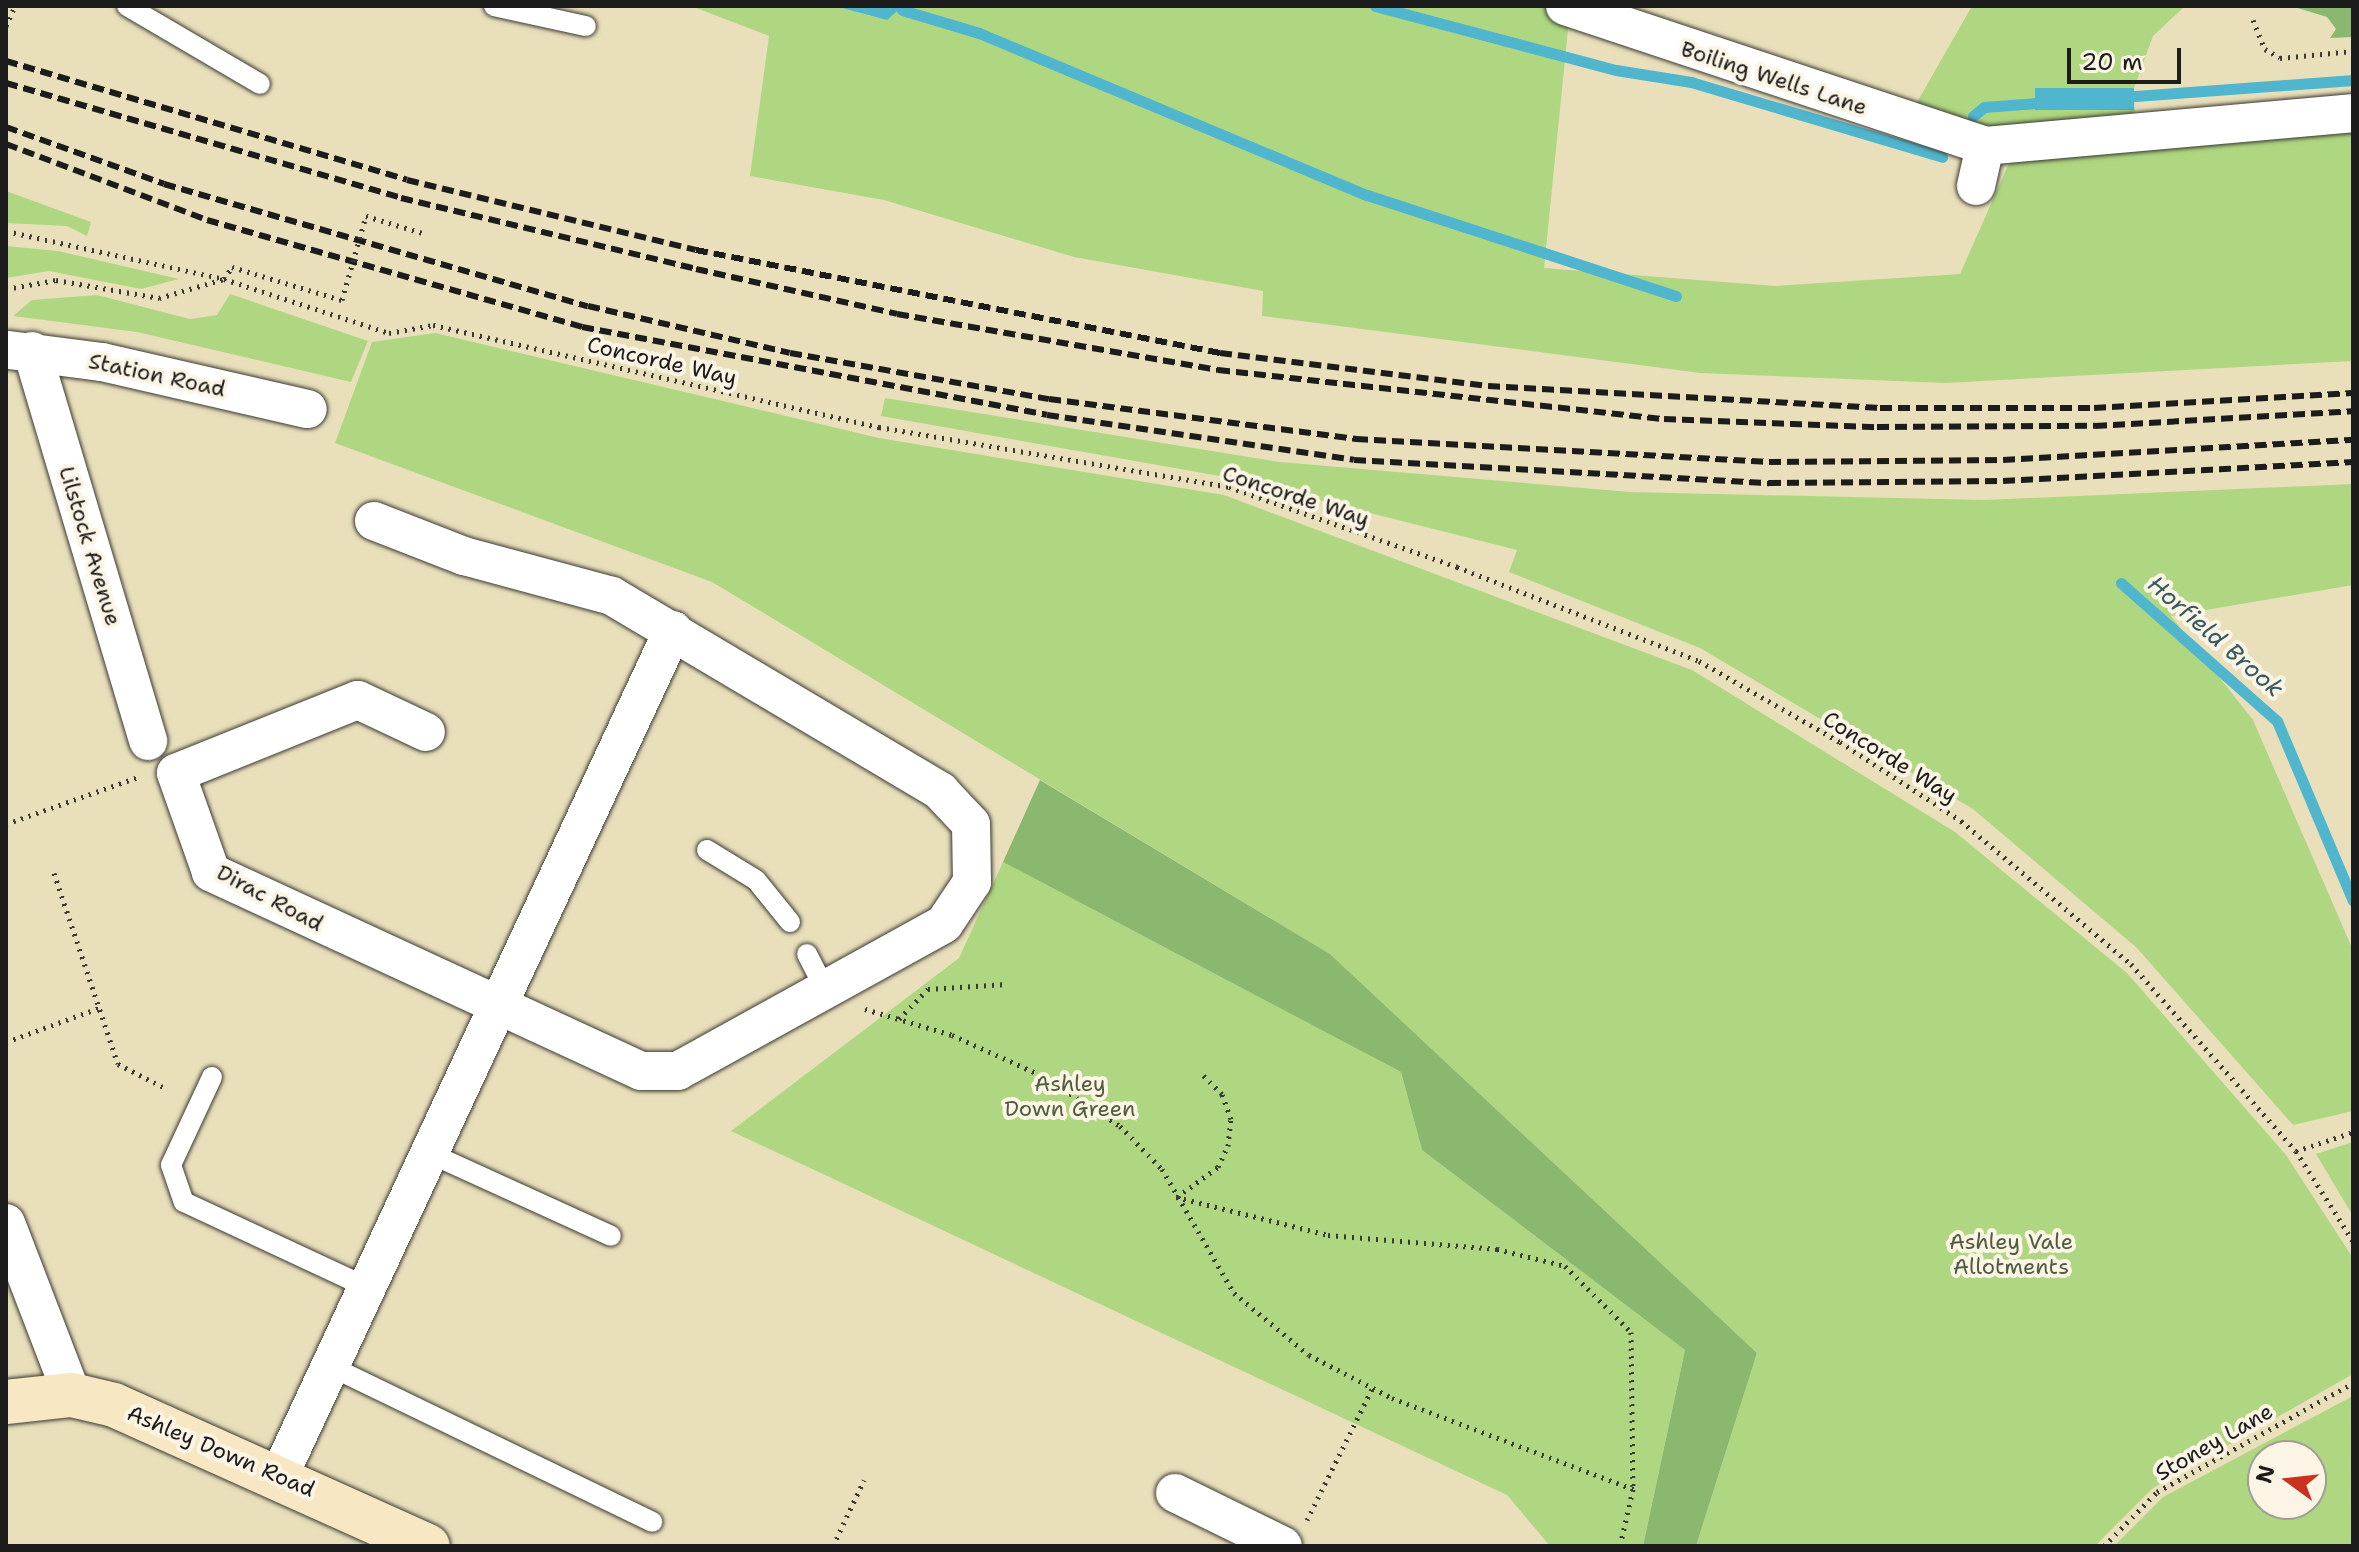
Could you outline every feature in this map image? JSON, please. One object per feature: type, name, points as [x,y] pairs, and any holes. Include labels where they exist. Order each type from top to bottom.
[{"type":"main road","name":"Ashley Down Road","points":[[6,1402],[72,1395],[280,1474],[428,1546]]},
{"type":"street","name":"Boiling Wells Lane","points":[[1565,6],[1985,146],[2353,113]]},
{"type":"street","points":[[1976,186],[1985,146]]},
{"type":"street","name":"Station Road","points":[[19,350],[308,409]]},
{"type":"street","name":"Lilstock Avenue","points":[[19,350],[147,756]]},
{"type":"street","name":"Dirac Road","points":[[374,521],[464,556],[585,584],[673,630],[940,791],[971,824],[977,862],[956,914],[826,991],[662,1075],[492,1008],[211,872],[176,773],[358,700],[426,732]]},
{"type":"street","points":[[280,1474],[492,1008],[673,630]]},
{"type":"street","points":[[6,1223],[72,1395]]},
{"type":"street","points":[[1175,1493],[1292,1539]]},
{"type":"lane","points":[[127,6],[260,84]]},
{"type":"lane","points":[[494,6],[586,26]]},
{"type":"lane","points":[[707,850],[756,880],[790,922]]},
{"type":"lane","points":[[807,954],[826,991]]},
{"type":"lane","points":[[212,1077],[171,1165],[184,1202],[366,1287]]},
{"type":"lane","points":[[427,1152],[611,1236]]},
{"type":"lane","points":[[330,1366],[652,1522]]},
{"type":"path","points":[[6,26],[15,6]]},
{"type":"path","points":[[2253,20],[2265,49],[2280,58],[2353,51]]},
{"type":"path","points":[[6,289],[56,280],[159,298],[224,279],[232,267],[342,300],[366,216],[426,234]]},
{"type":"path","name":"Concorde Way","points":[[6,231],[224,279],[389,333],[433,325],[879,427],[1229,487],[1699,661],[1961,821],[2131,964],[2296,1151],[2353,1241]]},
{"type":"path","points":[[6,824],[122,787],[147,756]]},
{"type":"path","points":[[54,873],[118,1064],[165,1088]]},
{"type":"path","points":[[899,1019],[928,989],[1007,984]]},
{"type":"path","points":[[826,991],[1076,1094],[1134,1137],[1176,1197],[1210,1260],[1253,1311],[1309,1355],[1372,1389],[1633,1489]]},
{"type":"path","points":[[6,1042],[99,1008]]},
{"type":"path","points":[[1176,1197],[1218,1167],[1228,1146],[1231,1119],[1222,1094],[1202,1074]]},
{"type":"path","points":[[2296,1151],[2353,1132]]},
{"type":"path","points":[[1176,1197],[1328,1235],[1497,1249],[1565,1266],[1631,1332],[1633,1489],[1620,1546]]},
{"type":"path","name":"Stoney Lane","points":[[2104,1546],[2157,1492],[2353,1383]]},
{"type":"path","points":[[1292,1539],[1372,1389]]},
{"type":"path","points":[[833,1546],[864,1480]]},
{"type":"green space","points":[[691,6],[834,6],[879,18],[903,6],[1553,6],[1569,20],[1544,268],[1775,286],[1960,274],[2010,161],[2353,129],[2353,361],[1946,383],[1700,373],[1262,316],[1263,291],[1074,257],[884,200],[750,176],[769,36]]},
{"type":"green space","points":[[1972,6],[2185,6],[2153,36],[2134,88],[2135,123],[1988,137],[1912,111]]},
{"type":"green space","points":[[2291,6],[2353,6],[2353,37],[2330,38],[2336,29],[2327,17]]},
{"type":"green space","points":[[6,191],[91,222],[87,236],[67,226],[6,223]]},
{"type":"green space","points":[[6,246],[58,251],[179,279],[141,289],[49,271],[6,278]]},
{"type":"green space","points":[[230,294],[368,341],[351,382],[137,332],[13,316],[32,300],[97,295],[190,319],[217,315]]},
{"type":"green space","name":"Ashley Vale Allotments","points":[[435,333],[879,438],[1224,495],[1692,670],[1955,832],[2127,973],[2286,1155],[2353,1258],[2353,1374],[2153,1488],[2095,1546],[1696,1546],[1757,1353],[1330,954],[712,582],[335,443],[372,342]]},
{"type":"green space","points":[[885,398],[1280,462],[1630,492],[1984,500],[2353,484],[2353,585],[2171,616],[2253,720],[2353,950],[2353,1111],[2293,1125],[2137,948],[1973,809],[1700,648],[1509,572],[1517,550],[1231,478],[881,416]]},
{"type":"green space","points":[[1040,780],[1330,954],[1757,1353],[1696,1546],[1643,1546],[1685,1350],[1422,1150],[1401,1072],[1003,862]]},
{"type":"green space","name":"Ashley Down Green","points":[[1003,862],[1401,1072],[1422,1150],[1685,1350],[1643,1546],[1550,1546],[1507,1495],[731,1131],[959,958]]},
{"type":"green space","points":[[2353,1142],[2353,1216],[2316,1154]]},
{"type":"green space","points":[[2353,1396],[2353,1546],[2114,1546],[2163,1497],[2247,1452],[2247,1520],[2327,1520],[2327,1440],[2270,1440]]},
{"type":"water","points":[[834,6],[903,6],[887,20]]},
{"type":"water","points":[[2035,88],[2134,88],[2134,110],[2035,110]]},
{"type":"waterway","points":[[1375,6],[1616,70],[1691,82],[1942,157]]},
{"type":"waterway","points":[[902,10],[979,33],[1367,195],[1676,296]]},
{"type":"waterway","points":[[2122,97],[2353,80]]},
{"type":"waterway","points":[[1973,116],[1984,107],[2049,102]]},
{"type":"waterway","name":"Horfield Brook","points":[[2121,583],[2277,721],[2353,901]]},
{"type":"railway","points":[[6,61],[407,180],[696,250],[1220,353],[1488,386],[1880,408],[2094,408],[2353,393]]},
{"type":"railway","points":[[6,83],[401,198],[696,269],[897,314],[1218,370],[1664,419],[1877,427],[2095,426],[2353,411]]},
{"type":"railway","points":[[6,127],[164,184],[588,306],[790,353],[1049,399],[1356,439],[1769,462],[2003,460],[2353,440]]},
{"type":"railway","points":[[6,144],[207,220],[582,327],[1047,415],[1354,460],[1769,483],[2003,481],[2353,462]]}]
